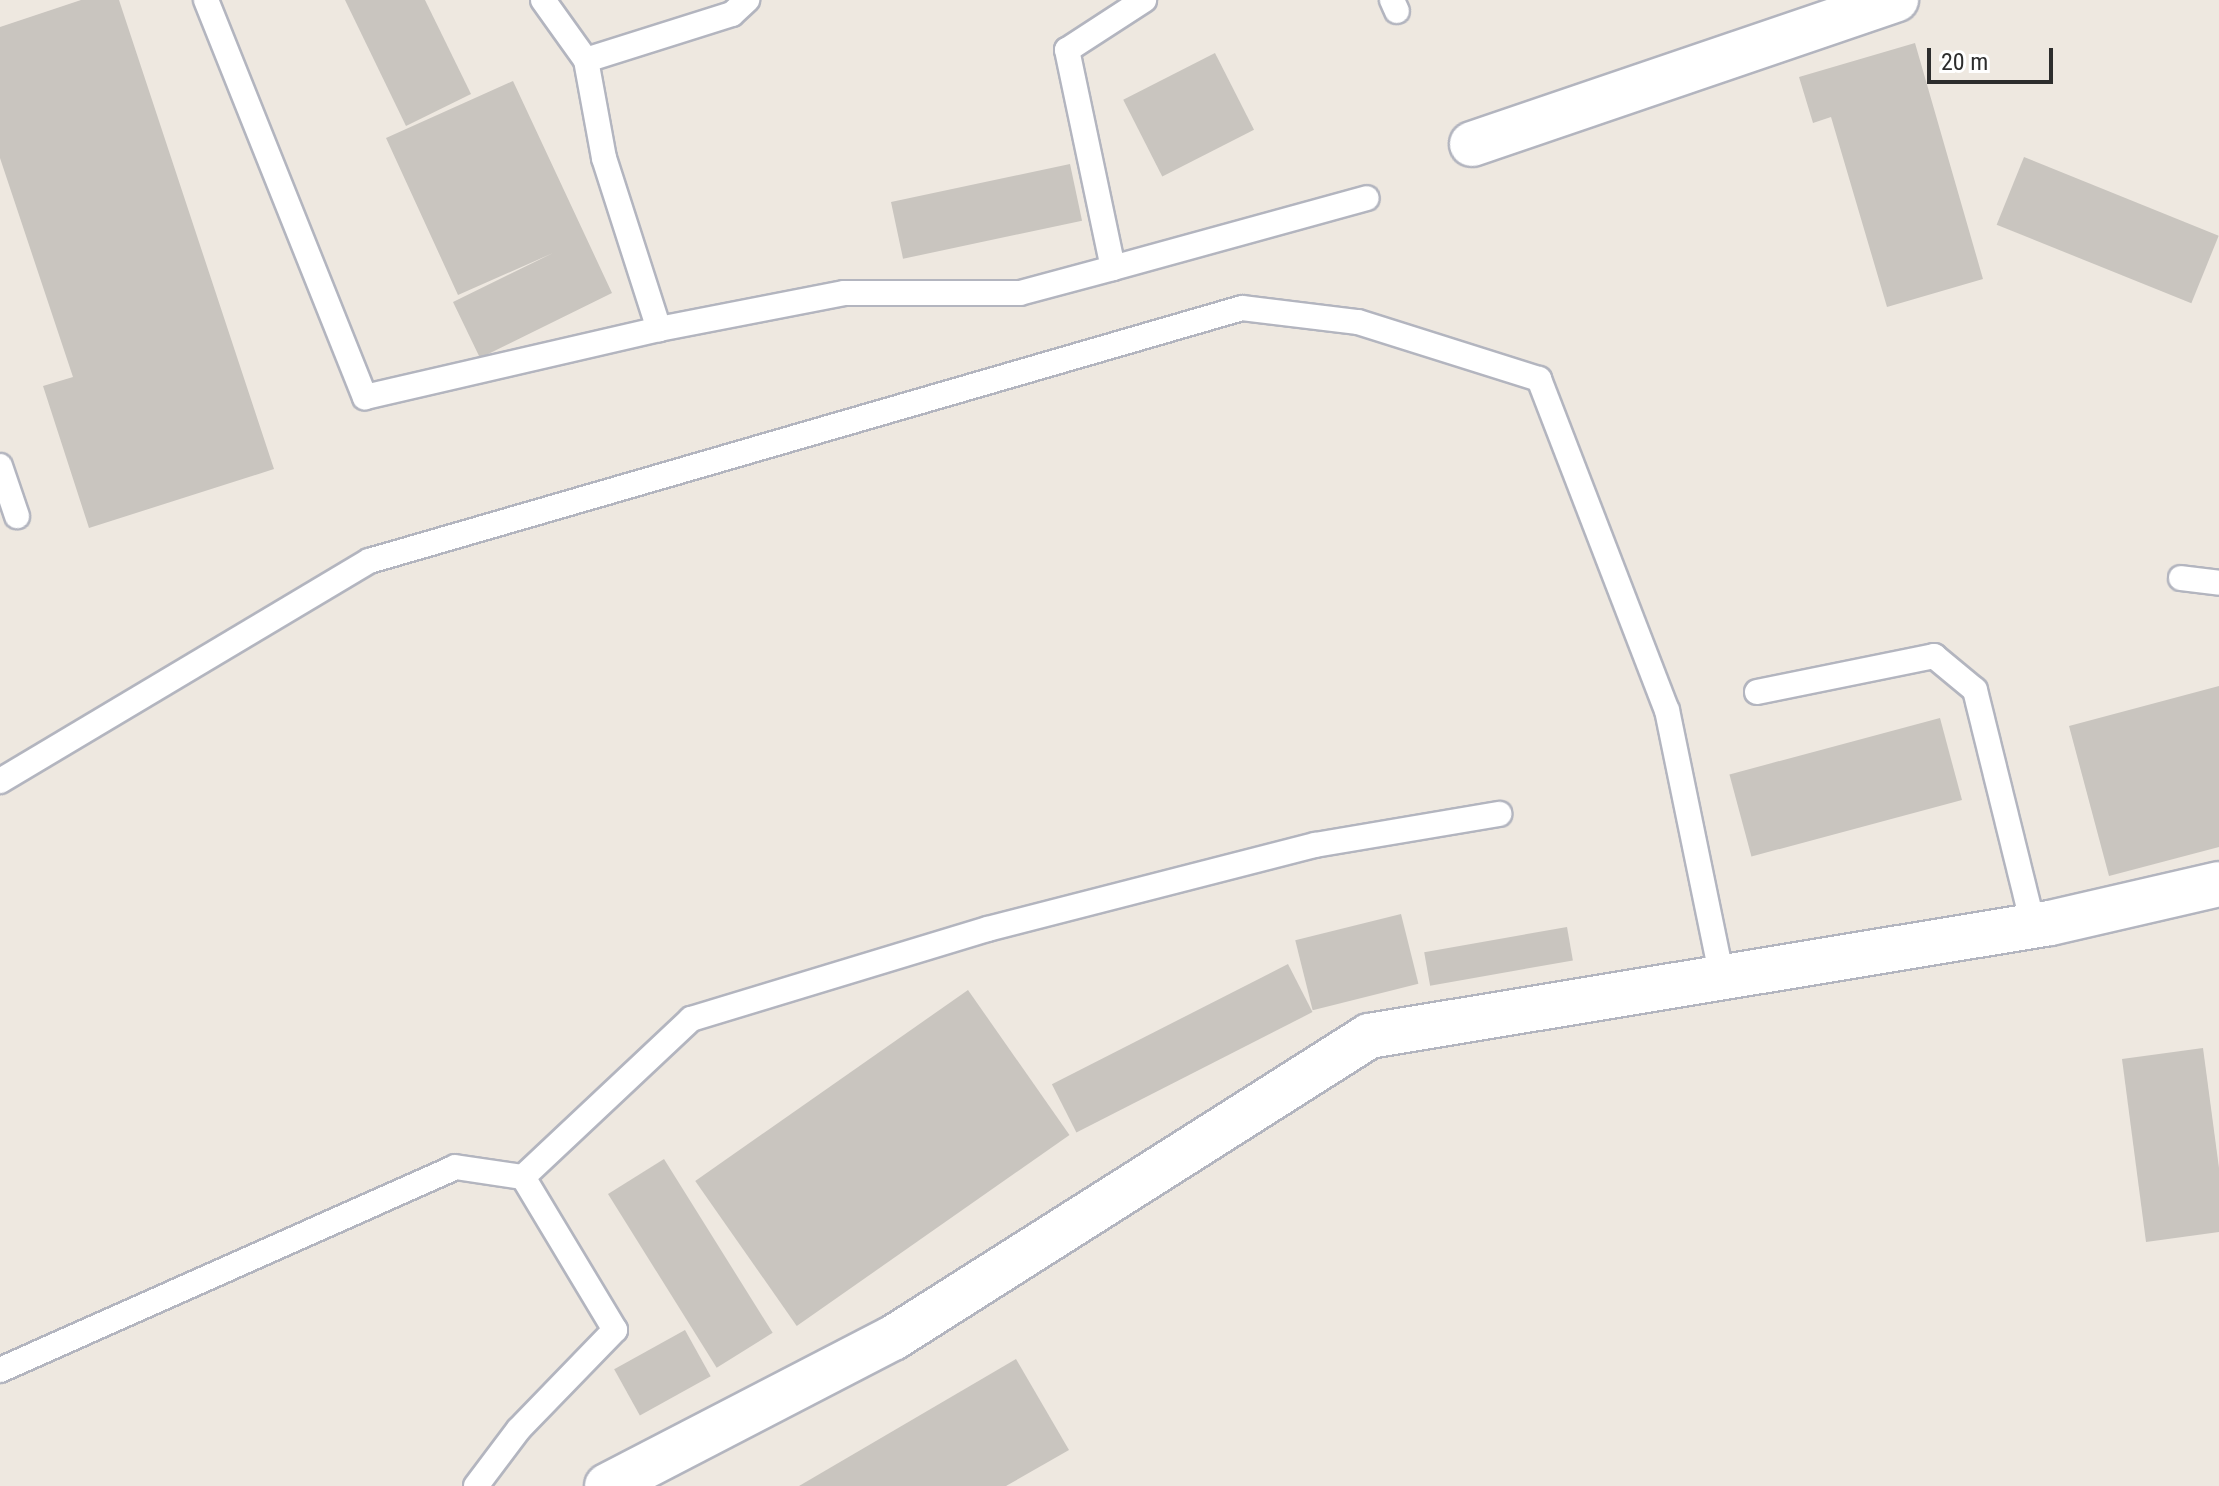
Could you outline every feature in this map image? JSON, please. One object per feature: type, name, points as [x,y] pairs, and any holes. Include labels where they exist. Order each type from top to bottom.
[{"type":"street","points":[[1472,144],[1896,0]]},
{"type":"street","points":[[607,1486],[893,1338],[1369,1036],[2033,925],[2219,884]]},
{"type":"lane","points":[[206,0],[365,397],[659,329],[844,293],[1020,293],[1367,198]]},
{"type":"lane","points":[[543,0],[586,60],[604,158],[659,329]]},
{"type":"lane","points":[[586,60],[732,14],[747,0]]},
{"type":"lane","points":[[1113,268],[1067,50],[1144,0]]},
{"type":"lane","points":[[0,781],[369,561],[1242,308],[1358,322],[1539,379],[1667,710],[1722,977]]},
{"type":"lane","points":[[0,466],[17,516]]},
{"type":"lane","points":[[2181,578],[2219,583]]},
{"type":"lane","points":[[1757,692],[1934,656],[1975,690],[2033,925]]},
{"type":"lane","points":[[523,1177],[691,1019],[988,929],[1315,845],[1499,814]]},
{"type":"lane","points":[[0,1370],[455,1167],[523,1177]]},
{"type":"lane","points":[[476,1486],[519,1429],[615,1330],[523,1177]]},
{"type":"building","points":[[81,0],[119,0],[274,469],[89,528],[43,386],[73,377],[0,158],[0,27]]},
{"type":"building","points":[[345,0],[425,0],[471,94],[406,126]]},
{"type":"building","points":[[1915,43],[1983,279],[1887,307],[1831,117],[1813,123],[1799,77]]},
{"type":"building","points":[[1215,53],[1254,130],[1162,176],[1123,100]]},
{"type":"building","points":[[513,81],[612,293],[480,358],[453,302],[553,253],[458,295],[386,138]]},
{"type":"building","points":[[2024,157],[2219,236],[2191,303],[1997,225]]},
{"type":"building","points":[[1070,164],[1082,221],[903,259],[891,202]]},
{"type":"building","points":[[2219,686],[2219,847],[2109,876],[2069,726]]},
{"type":"building","points":[[1940,718],[1962,800],[1751,857],[1729,774]]},
{"type":"building","points":[[1401,914],[1418,984],[1313,1010],[1295,940]]},
{"type":"building","points":[[1567,927],[1573,960],[1430,986],[1424,952]]},
{"type":"building","points":[[1288,964],[1313,1012],[1076,1132],[1052,1084]]},
{"type":"building","points":[[968,990],[1070,1135],[797,1326],[695,1181]]},
{"type":"building","points":[[2203,1048],[2219,1168],[2219,1232],[2146,1242],[2122,1059]]},
{"type":"building","points":[[664,1159],[773,1333],[717,1368],[608,1194]]},
{"type":"building","points":[[685,1330],[711,1376],[640,1416],[614,1369]]},
{"type":"building","points":[[1016,1359],[1069,1450],[1006,1486],[799,1486]]}]
